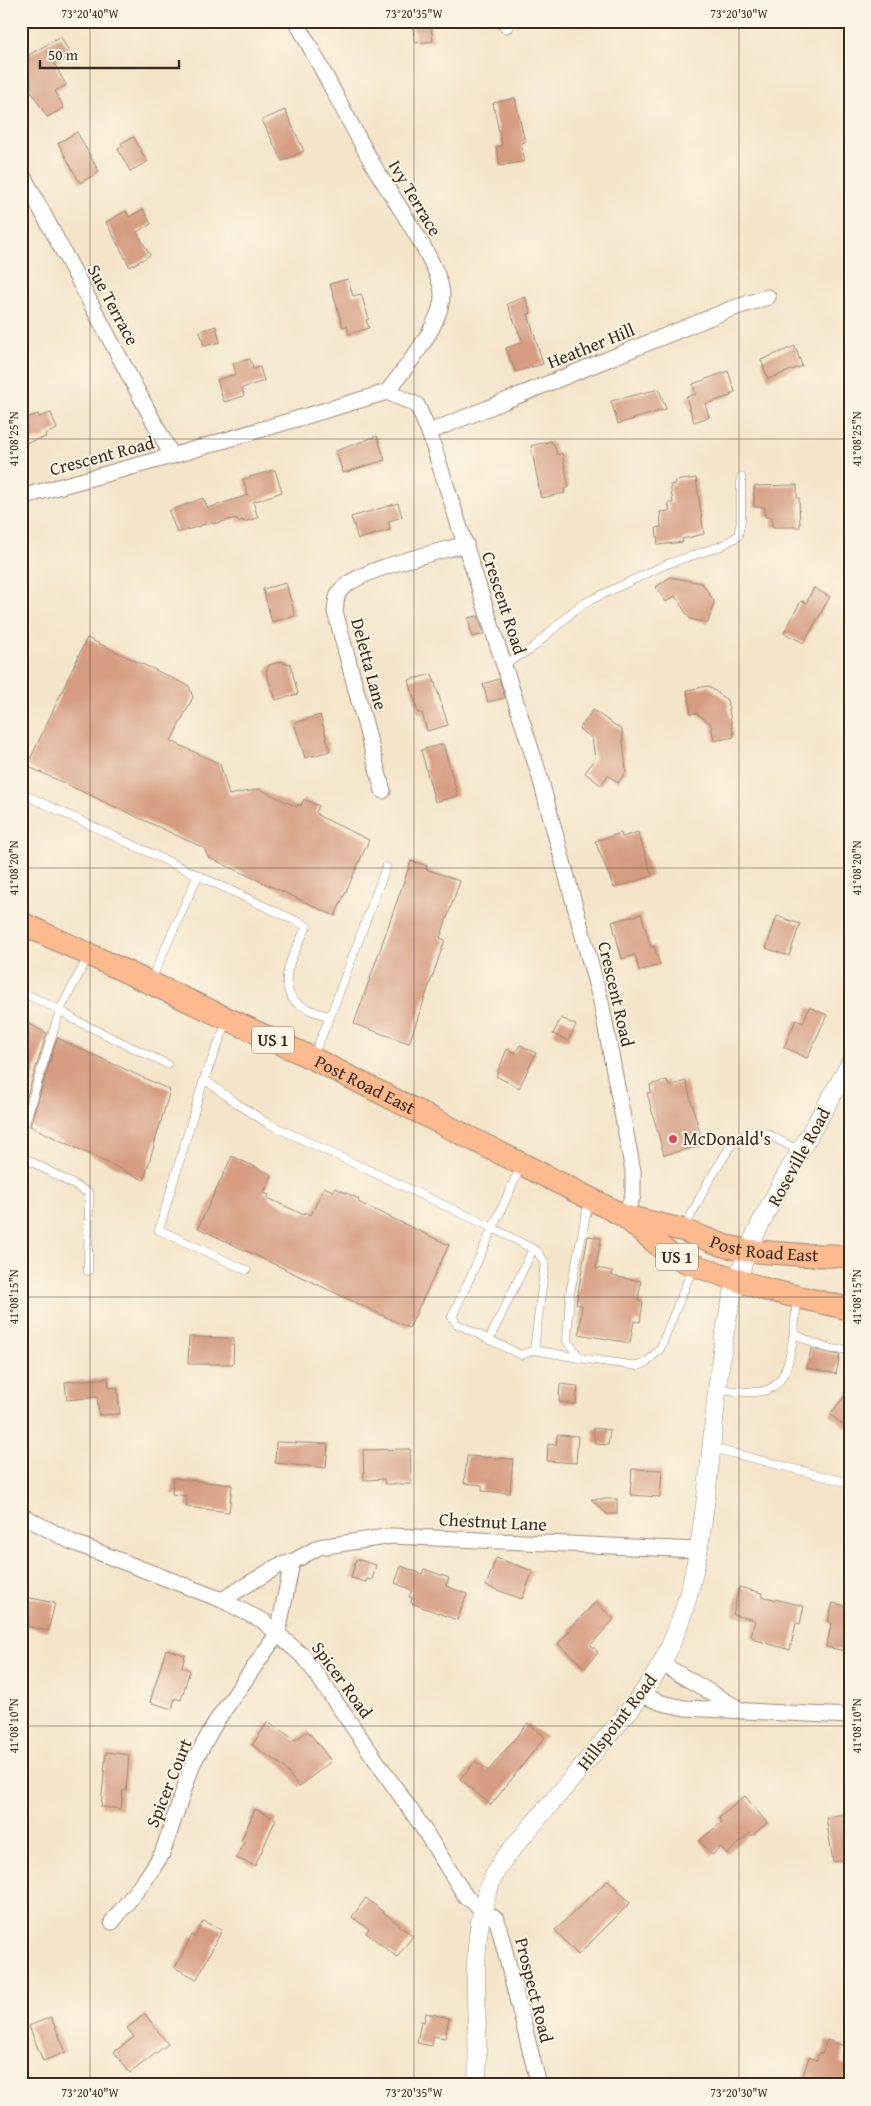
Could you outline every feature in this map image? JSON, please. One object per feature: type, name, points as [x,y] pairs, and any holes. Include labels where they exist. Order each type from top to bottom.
[{"type":"main road","name":"Post Road East","points":[[21,923],[312,1058],[522,1163],[624,1216],[668,1253],[693,1265],[738,1281],[850,1309]]},
{"type":"main road","name":"Post Road East","points":[[624,1216],[683,1230],[725,1246],[750,1251],[786,1255],[850,1256]]},
{"type":"street","name":"Ivy Terrace","points":[[296,21],[376,170],[435,268],[442,293],[440,313],[419,350],[387,392]]},
{"type":"street","name":"Sue Terrace","points":[[21,172],[172,456]]},
{"type":"street","name":"Heather Hill","points":[[429,432],[731,309],[768,297]]},
{"type":"street","name":"Crescent Road","points":[[21,497],[172,456],[387,392],[417,405],[429,432],[540,774],[601,1002],[633,1171],[633,1196],[624,1216]]},
{"type":"street","name":"Deletta Lane","points":[[384,791],[335,611],[338,594],[349,582],[368,573],[466,544]]},
{"type":"street","name":"Roseville Road","points":[[750,1251],[850,1063]]},
{"type":"street","name":"Hillspoint Road","points":[[477,2085],[479,2032],[476,1954],[483,1910],[492,1878],[505,1857],[642,1695],[662,1664],[685,1601],[697,1550],[729,1314],[738,1281],[750,1251]]},
{"type":"street","name":"Spicer Road","points":[[21,1515],[72,1542],[222,1600],[263,1622],[278,1633],[305,1658],[421,1825],[466,1897],[483,1910]]},
{"type":"street","name":"Chestnut Lane","points":[[222,1600],[278,1566],[292,1562],[319,1547],[392,1536],[697,1550]]},
{"type":"street","points":[[278,1633],[292,1562]]},
{"type":"street","name":"Spicer Court","points":[[112,1922],[146,1880],[162,1854],[193,1763],[217,1720],[278,1633]]},
{"type":"street","points":[[662,1664],[744,1712]]},
{"type":"street","points":[[642,1695],[671,1706],[744,1712],[850,1716]]},
{"type":"street","name":"Prospect Road","points":[[483,1910],[497,1920],[539,2085]]},
{"type":"lane","points":[[504,664],[530,650],[580,605],[667,564],[721,546],[738,536],[742,520],[741,478]]},
{"type":"lane","points":[[21,793],[307,926],[286,971],[290,991],[297,1002],[330,1017]]},
{"type":"lane","points":[[312,1058],[330,1017],[386,867]]},
{"type":"lane","points":[[150,982],[198,875]]},
{"type":"lane","points":[[21,1135],[60,1010],[89,954]]},
{"type":"lane","points":[[21,992],[167,1064]]},
{"type":"lane","points":[[228,1020],[204,1079],[159,1230],[246,1270]]},
{"type":"lane","points":[[204,1079],[235,1102],[267,1122],[491,1227],[533,1249],[545,1263],[534,1350]]},
{"type":"lane","points":[[683,1230],[708,1182],[734,1141],[752,1131],[766,1133],[801,1152]]},
{"type":"lane","points":[[21,1156],[89,1193],[88,1271]]},
{"type":"lane","points":[[522,1163],[491,1227],[452,1317],[457,1324],[521,1355],[534,1350],[638,1366],[647,1362],[660,1349],[693,1265]]},
{"type":"lane","points":[[580,1358],[567,1341],[570,1293],[590,1198]]},
{"type":"lane","points":[[490,1340],[533,1249]]},
{"type":"lane","points":[[718,1389],[759,1392],[772,1388],[784,1373],[794,1334],[797,1297]]},
{"type":"lane","points":[[794,1334],[807,1341],[839,1350],[850,1348]]},
{"type":"lane","points":[[712,1448],[850,1484]]},
{"type":"building","points":[[412,21],[430,21],[433,41],[415,43]]},
{"type":"building","points":[[61,37],[70,54],[54,63],[66,85],[55,91],[64,108],[47,117],[21,75],[21,59]]},
{"type":"building","points":[[515,98],[525,142],[521,143],[525,161],[500,166],[496,147],[502,146],[493,103]]},
{"type":"building","points":[[285,110],[304,151],[282,161],[262,120]]},
{"type":"building","points":[[77,132],[99,172],[80,183],[58,143]]},
{"type":"building","points":[[134,137],[147,162],[130,171],[118,149],[123,146],[121,143]]},
{"type":"building","points":[[143,209],[151,224],[137,232],[150,255],[130,267],[106,222],[126,211],[129,217]]},
{"type":"building","points":[[348,279],[353,296],[361,294],[369,319],[366,320],[369,328],[349,334],[347,326],[343,327],[330,284]]},
{"type":"building","points":[[525,297],[531,313],[528,314],[543,364],[515,372],[506,348],[523,342],[507,304]]},
{"type":"building","points":[[216,326],[220,342],[204,346],[200,331]]},
{"type":"building","points":[[795,346],[802,366],[768,379],[761,360]]},
{"type":"building","points":[[250,359],[253,369],[260,367],[264,381],[242,388],[244,396],[224,402],[217,380],[236,374],[233,364]]},
{"type":"building","points":[[728,371],[735,392],[730,394],[731,396],[705,404],[709,417],[694,422],[686,397],[696,394],[693,384]]},
{"type":"building","points":[[659,389],[666,409],[618,424],[611,401]]},
{"type":"building","points":[[51,413],[57,429],[45,434],[46,437],[21,444],[21,420],[38,414],[39,417]]},
{"type":"building","points":[[377,436],[385,460],[343,473],[336,451]]},
{"type":"building","points":[[551,441],[554,444],[557,455],[562,453],[569,487],[564,489],[565,493],[541,498],[531,446]]},
{"type":"building","points":[[275,470],[282,492],[253,502],[258,518],[243,522],[243,520],[238,522],[237,518],[213,524],[212,522],[177,533],[169,511],[203,498],[208,508],[248,495],[243,479]]},
{"type":"building","points":[[696,478],[704,534],[682,539],[683,542],[658,545],[656,528],[661,527],[660,512],[670,511],[668,503],[673,503],[670,485],[676,484],[675,481]]},
{"type":"building","points":[[797,485],[800,527],[772,527],[772,517],[765,517],[765,507],[754,507],[754,486]]},
{"type":"building","points":[[398,503],[402,517],[389,521],[390,530],[358,539],[351,517]]},
{"type":"building","points":[[670,577],[702,583],[714,601],[708,623],[690,619],[675,596],[666,602],[656,587]]},
{"type":"building","points":[[286,583],[295,616],[272,622],[263,589]]},
{"type":"building","points":[[814,588],[830,597],[804,643],[784,633],[801,601],[806,603]]},
{"type":"building","points":[[478,616],[484,634],[472,637],[468,618]]},
{"type":"building","points":[[87,638],[189,686],[193,697],[171,741],[220,764],[229,795],[259,789],[297,807],[298,804],[301,806],[304,799],[319,806],[316,812],[319,816],[369,840],[335,916],[208,857],[204,848],[27,766]]},
{"type":"building","points":[[284,661],[284,664],[290,663],[298,694],[276,700],[266,672],[269,665]]},
{"type":"building","points":[[432,674],[448,725],[427,731],[422,713],[418,713],[409,680]]},
{"type":"building","points":[[499,679],[505,698],[488,702],[483,684]]},
{"type":"building","points":[[708,686],[727,700],[734,737],[714,741],[711,724],[696,713],[691,714],[687,690]]},
{"type":"building","points":[[593,710],[622,730],[626,772],[618,783],[608,775],[601,785],[585,773],[595,758],[592,738],[579,729]]},
{"type":"building","points":[[320,715],[330,751],[305,758],[294,723]]},
{"type":"building","points":[[443,744],[458,796],[435,802],[421,750]]},
{"type":"building","points":[[638,832],[652,876],[614,888],[595,841],[621,833],[622,837]]},
{"type":"building","points":[[411,861],[427,866],[426,869],[460,881],[440,938],[445,940],[409,1043],[354,1024]]},
{"type":"building","points":[[641,914],[651,947],[654,946],[660,965],[639,971],[635,955],[622,959],[612,922]]},
{"type":"building","points":[[777,916],[800,924],[789,956],[766,948]]},
{"type":"building","points":[[809,1007],[827,1015],[807,1058],[784,1047],[796,1020],[803,1023]]},
{"type":"building","points":[[561,1018],[576,1025],[568,1041],[553,1034]]},
{"type":"building","points":[[21,1020],[47,1033],[21,1115]]},
{"type":"building","points":[[57,1038],[170,1090],[144,1180],[30,1126]]},
{"type":"building","points":[[520,1045],[536,1053],[519,1088],[496,1076],[507,1049],[515,1053]]},
{"type":"building","points":[[667,1080],[669,1086],[686,1081],[703,1145],[664,1155],[647,1093],[651,1092],[650,1085]]},
{"type":"building","points":[[232,1156],[272,1175],[264,1193],[269,1195],[268,1198],[304,1215],[305,1212],[311,1215],[324,1187],[333,1191],[335,1188],[359,1199],[358,1202],[449,1245],[409,1328],[198,1228]]},
{"type":"building","points":[[588,1236],[601,1238],[596,1268],[613,1271],[612,1276],[641,1281],[638,1301],[643,1302],[640,1322],[634,1321],[630,1343],[579,1334],[582,1305],[576,1304]]},
{"type":"building","points":[[189,1337],[234,1338],[233,1364],[188,1364]]},
{"type":"building","points":[[811,1349],[840,1355],[836,1374],[807,1368]]},
{"type":"building","points":[[108,1378],[109,1388],[117,1387],[120,1414],[99,1415],[97,1397],[67,1400],[65,1382]]},
{"type":"building","points":[[560,1384],[578,1386],[576,1404],[559,1402]]},
{"type":"building","points":[[850,1390],[850,1431],[830,1414]]},
{"type":"building","points":[[593,1428],[610,1430],[608,1445],[595,1444]]},
{"type":"building","points":[[557,1435],[578,1436],[576,1463],[547,1461],[548,1444],[556,1445]]},
{"type":"building","points":[[276,1442],[328,1444],[326,1468],[275,1463]]},
{"type":"building","points":[[410,1449],[411,1484],[385,1484],[384,1479],[364,1480],[363,1450]]},
{"type":"building","points":[[467,1456],[513,1459],[510,1493],[482,1491],[482,1485],[464,1483]]},
{"type":"building","points":[[632,1469],[662,1470],[660,1497],[630,1495]]},
{"type":"building","points":[[173,1478],[232,1485],[229,1512],[186,1507],[187,1496],[172,1494]]},
{"type":"building","points":[[591,1499],[617,1499],[617,1514],[607,1514]]},
{"type":"building","points":[[496,1558],[533,1571],[522,1599],[486,1586]]},
{"type":"building","points":[[356,1559],[376,1565],[372,1580],[367,1579],[366,1582],[351,1578]]},
{"type":"building","points":[[401,1566],[422,1574],[424,1569],[449,1578],[446,1586],[467,1594],[457,1620],[411,1603],[412,1598],[409,1597],[412,1590],[395,1583]]},
{"type":"building","points":[[739,1587],[762,1593],[761,1596],[804,1606],[800,1624],[796,1623],[790,1650],[756,1640],[751,1636],[755,1620],[733,1615]]},
{"type":"building","points":[[26,1597],[55,1603],[48,1631],[21,1625],[21,1599],[25,1600]]},
{"type":"building","points":[[596,1602],[614,1619],[591,1645],[598,1652],[585,1668],[558,1644],[570,1631],[568,1630]]},
{"type":"building","points":[[833,1603],[850,1607],[850,1652],[826,1647],[832,1623],[828,1622]]},
{"type":"building","points":[[166,1649],[185,1655],[182,1667],[190,1670],[181,1700],[175,1698],[172,1709],[150,1702]]},
{"type":"building","points":[[268,1722],[295,1740],[308,1731],[331,1761],[299,1787],[282,1765],[252,1745]]},
{"type":"building","points":[[528,1723],[545,1737],[491,1805],[460,1779],[476,1761],[488,1771]]},
{"type":"building","points":[[106,1752],[129,1755],[126,1791],[123,1790],[121,1809],[101,1807]]},
{"type":"building","points":[[745,1796],[767,1823],[752,1836],[750,1833],[727,1854],[721,1847],[712,1855],[699,1841],[722,1822],[719,1818]]},
{"type":"building","points":[[255,1809],[276,1819],[255,1866],[236,1858],[244,1842],[241,1841]]},
{"type":"building","points":[[850,1813],[850,1859],[833,1862],[826,1817]]},
{"type":"building","points":[[608,1880],[630,1903],[578,1955],[555,1930]]},
{"type":"building","points":[[366,1898],[413,1936],[397,1957],[366,1933],[369,1929],[352,1917]]},
{"type":"building","points":[[203,1921],[222,1930],[197,1979],[175,1968],[192,1935],[195,1937]]},
{"type":"building","points":[[426,2013],[449,2018],[445,2038],[433,2036],[432,2046],[417,2043],[421,2021],[424,2022]]},
{"type":"building","points":[[145,2014],[168,2044],[130,2073],[114,2052],[134,2037],[127,2028]]},
{"type":"building","points":[[51,2017],[66,2052],[43,2061],[29,2026]]},
{"type":"building","points":[[827,2040],[845,2046],[840,2063],[850,2066],[850,2085],[800,2085],[809,2057],[817,2060],[819,2053],[822,2054]]},
{"type":"place","name":"McDonald's","points":[[673,1139]]}]
